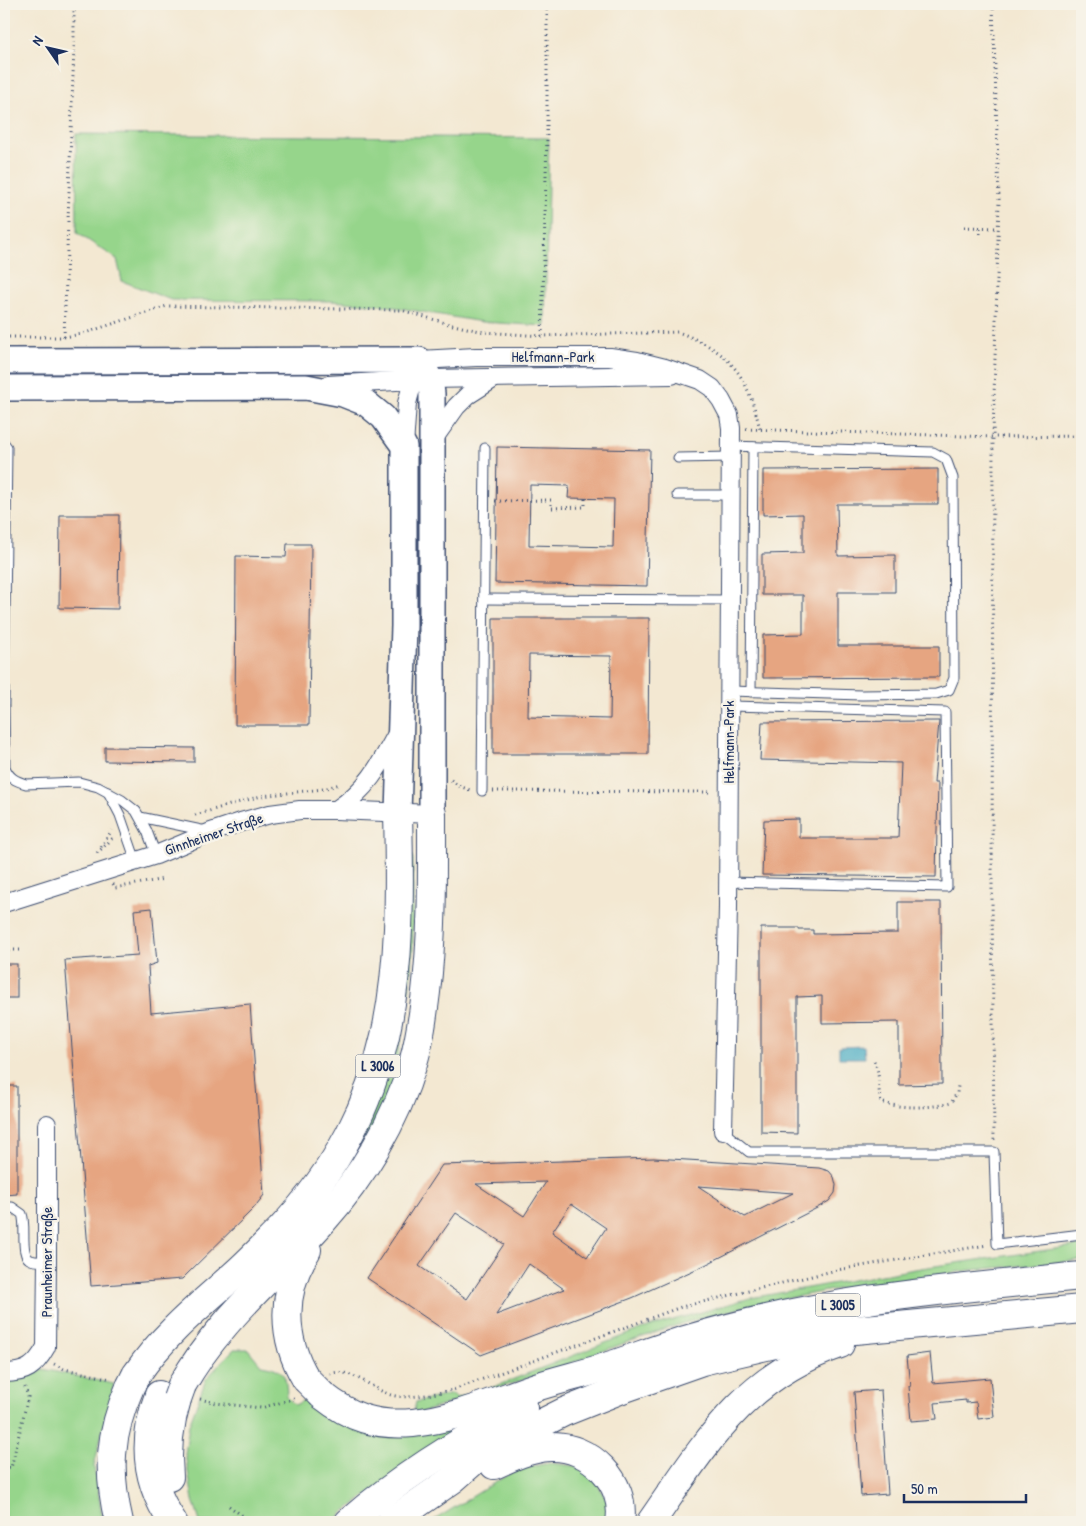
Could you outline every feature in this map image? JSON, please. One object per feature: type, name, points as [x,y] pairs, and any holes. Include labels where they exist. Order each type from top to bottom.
[{"type":"highway","name":"L 3006","points":[[236,1274],[300,1208],[328,1171],[353,1129],[373,1081],[389,1024],[397,966],[399,917],[398,813]]},
{"type":"highway","name":"L 3006","points":[[332,1211],[361,1171],[387,1126],[406,1084],[416,1053],[424,1008],[430,947],[432,814]]},
{"type":"highway","points":[[332,1211],[299,1262],[292,1278],[286,1311],[295,1358],[313,1387],[346,1413],[376,1423],[413,1423],[481,1408],[531,1389],[600,1368]]},
{"type":"highway","points":[[173,1522],[155,1490],[148,1460],[152,1413],[176,1392],[205,1348],[222,1327],[332,1211]]},
{"type":"highway","points":[[119,1522],[112,1490],[110,1467],[112,1446],[128,1381],[183,1319],[236,1274]]},
{"type":"highway","points":[[178,1522],[171,1491],[168,1466],[168,1440],[186,1338],[202,1315],[236,1274]]},
{"type":"highway","name":"L 3005","points":[[349,1522],[402,1481],[486,1427],[600,1368],[689,1338],[820,1307],[919,1292],[1082,1276]]},
{"type":"highway","name":"L 3005","points":[[391,1522],[453,1479],[478,1458],[512,1438],[564,1412],[702,1361],[775,1344],[844,1331],[1082,1309]]},
{"type":"highway","points":[[651,1522],[709,1438],[723,1421],[761,1386],[782,1371],[842,1343],[950,1320]]},
{"type":"highway","points":[[453,1479],[480,1472],[532,1450],[550,1447],[578,1452],[598,1464],[610,1478],[620,1502],[620,1522]]},
{"type":"main road","points":[[4,361],[421,373]]},
{"type":"main road","name":"L 3006","points":[[421,373],[432,394],[432,814]]},
{"type":"main road","points":[[4,388],[306,386],[343,394],[366,403],[383,417],[404,446]]},
{"type":"main road","name":"L 3006","points":[[398,813],[404,626],[404,446]]},
{"type":"street","name":"Helfmann-Park","points":[[421,373],[476,357],[610,357],[637,361],[700,380],[712,388],[729,415],[731,428],[730,698],[723,1131]]},
{"type":"street","name":"Helfmann-Park","points":[[421,373],[494,379],[685,375]]},
{"type":"street","points":[[306,386],[421,373]]},
{"type":"street","points":[[404,446],[407,403],[421,373]]},
{"type":"street","points":[[432,441],[456,407],[468,395],[494,379]]},
{"type":"street","points":[[336,810],[354,798],[363,788],[382,762],[401,725]]},
{"type":"street","name":"Ginnheimer Straße","points":[[4,903],[156,855],[212,832],[270,814],[300,810],[336,810],[432,814]]},
{"type":"street","name":"Praunheimer Straße","points":[[40,1357],[46,1347],[48,1261],[47,1124]]},
{"type":"street","points":[[12,1373],[26,1370],[40,1357]]},
{"type":"lane","points":[[4,443],[7,447],[5,767],[12,778],[26,784],[80,782],[88,783],[108,792],[131,806],[140,817],[156,855]]},
{"type":"lane","points":[[751,692],[753,447]]},
{"type":"lane","points":[[678,458],[731,452],[753,447],[933,452],[946,459],[953,478],[954,678],[949,690],[936,694],[862,695],[751,692],[730,698]]},
{"type":"lane","points":[[482,791],[485,448]]},
{"type":"lane","points":[[677,495],[731,495]]},
{"type":"lane","points":[[484,598],[730,600]]},
{"type":"lane","points":[[728,882],[947,887],[945,712],[730,698]]},
{"type":"lane","points":[[108,792],[120,815],[136,861]]},
{"type":"lane","points":[[140,817],[212,832]]},
{"type":"lane","points":[[723,1131],[749,1152],[994,1152],[998,1244],[1082,1234]]},
{"type":"lane","points":[[4,1207],[12,1208],[22,1214],[25,1227],[24,1247],[27,1258],[48,1261]]},
{"type":"path","points":[[64,337],[74,4]]},
{"type":"path","points":[[542,336],[547,136],[547,4]]},
{"type":"path","points":[[993,4],[999,199],[993,437],[992,896],[994,1152]]},
{"type":"path","points":[[964,227],[998,228]]},
{"type":"path","points":[[980,228],[980,234]]},
{"type":"path","points":[[4,337],[64,337],[99,330],[167,306],[400,310],[484,332],[542,336],[678,332],[698,340],[719,352],[734,366],[746,384],[754,404],[760,430],[993,437],[1082,436]]},
{"type":"path","points":[[485,501],[551,500],[551,508],[585,507],[585,498]]},
{"type":"path","points":[[432,774],[448,778],[459,786],[482,791],[729,792]]},
{"type":"path","points":[[113,828],[98,853],[108,870],[115,888],[164,879]]},
{"type":"path","points":[[4,950],[22,950]]},
{"type":"path","points":[[874,1061],[878,1069],[878,1091],[881,1102],[890,1106],[938,1106],[950,1103],[957,1094],[958,1086]]},
{"type":"path","points":[[176,1392],[216,1403],[261,1408],[313,1387],[332,1373],[345,1373],[392,1395],[422,1396],[453,1390],[681,1307],[837,1270],[998,1244]]},
{"type":"path","points":[[40,1357],[64,1369],[128,1381]]},
{"type":"path","points":[[4,1466],[11,1468],[28,1397],[12,1373]]},
{"type":"path","points":[[229,1506],[251,1522]]},
{"type":"green space","points":[[76,134],[549,138],[545,326],[482,322],[382,305],[331,301],[171,300],[122,281],[117,259],[77,233]]},
{"type":"green space","points":[[410,856],[413,856],[413,948],[409,990],[394,1082],[364,1151],[174,1377],[362,1137]]},
{"type":"green space","points":[[1082,1245],[1082,1260],[971,1270],[843,1288],[752,1305],[684,1323],[542,1374],[413,1415],[416,1402],[453,1394],[457,1398],[491,1388],[638,1330],[750,1298],[921,1268]]},
{"type":"green space","points":[[234,1349],[248,1349],[261,1365],[280,1371],[285,1378],[287,1397],[295,1405],[304,1400],[318,1409],[472,1421],[345,1511],[333,1522],[200,1522],[193,1500],[185,1454],[189,1425],[206,1379]]},
{"type":"green space","points":[[43,1369],[114,1384],[94,1466],[103,1522],[4,1522],[4,1381],[25,1378]]},
{"type":"green space","points":[[550,1463],[575,1466],[595,1478],[611,1509],[608,1522],[431,1522],[517,1469]]},
{"type":"water","points":[[864,1046],[865,1058],[839,1058],[839,1047]]},
{"type":"building","points":[[497,447],[650,450],[647,586],[495,583]],"holes":[[[530,485],[569,486],[568,498],[614,499],[613,547],[529,545]]]},
{"type":"building","points":[[938,469],[938,504],[837,504],[838,556],[895,555],[895,592],[838,592],[838,646],[939,646],[939,677],[763,678],[763,635],[803,634],[803,595],[762,595],[762,554],[803,553],[803,514],[763,515],[763,470]]},
{"type":"building","points":[[60,515],[119,515],[118,609],[59,608]]},
{"type":"building","points":[[287,544],[311,544],[309,725],[235,725],[236,556],[286,557]]},
{"type":"building","points":[[493,618],[649,618],[648,754],[493,754]],"holes":[[[529,655],[611,656],[610,719],[528,717]]]},
{"type":"building","points":[[939,721],[934,783],[938,783],[936,877],[762,875],[764,820],[799,819],[799,838],[898,838],[901,763],[760,760],[762,722]]},
{"type":"building","points":[[105,747],[194,748],[194,762],[105,761]]},
{"type":"building","points":[[898,902],[941,902],[942,1084],[899,1085],[899,1022],[822,1023],[822,996],[797,997],[797,1133],[761,1132],[761,928],[799,928],[799,930],[813,930],[813,934],[898,933]]},
{"type":"building","points":[[152,908],[157,963],[148,966],[151,1013],[250,1004],[264,1195],[253,1209],[182,1279],[91,1286],[65,960],[138,955],[134,910]]},
{"type":"building","points":[[4,964],[17,964],[17,998],[4,998]]},
{"type":"building","points":[[4,1086],[17,1086],[17,1194],[4,1195]]},
{"type":"building","points":[[654,1158],[819,1168],[829,1171],[834,1177],[836,1185],[835,1193],[829,1201],[703,1266],[632,1298],[481,1355],[367,1278],[442,1165]],"holes":[[[546,1182],[524,1216],[476,1184]],[[698,1186],[793,1193],[745,1217]],[[571,1204],[606,1228],[587,1257],[552,1232]],[[456,1213],[504,1244],[467,1299],[419,1266]],[[529,1264],[564,1289],[496,1315]]]},
{"type":"building","points":[[930,1353],[933,1383],[990,1378],[994,1417],[978,1419],[976,1402],[966,1403],[966,1400],[935,1403],[937,1419],[911,1421],[907,1356]]},
{"type":"building","points":[[881,1390],[888,1494],[861,1496],[854,1392]]}]
